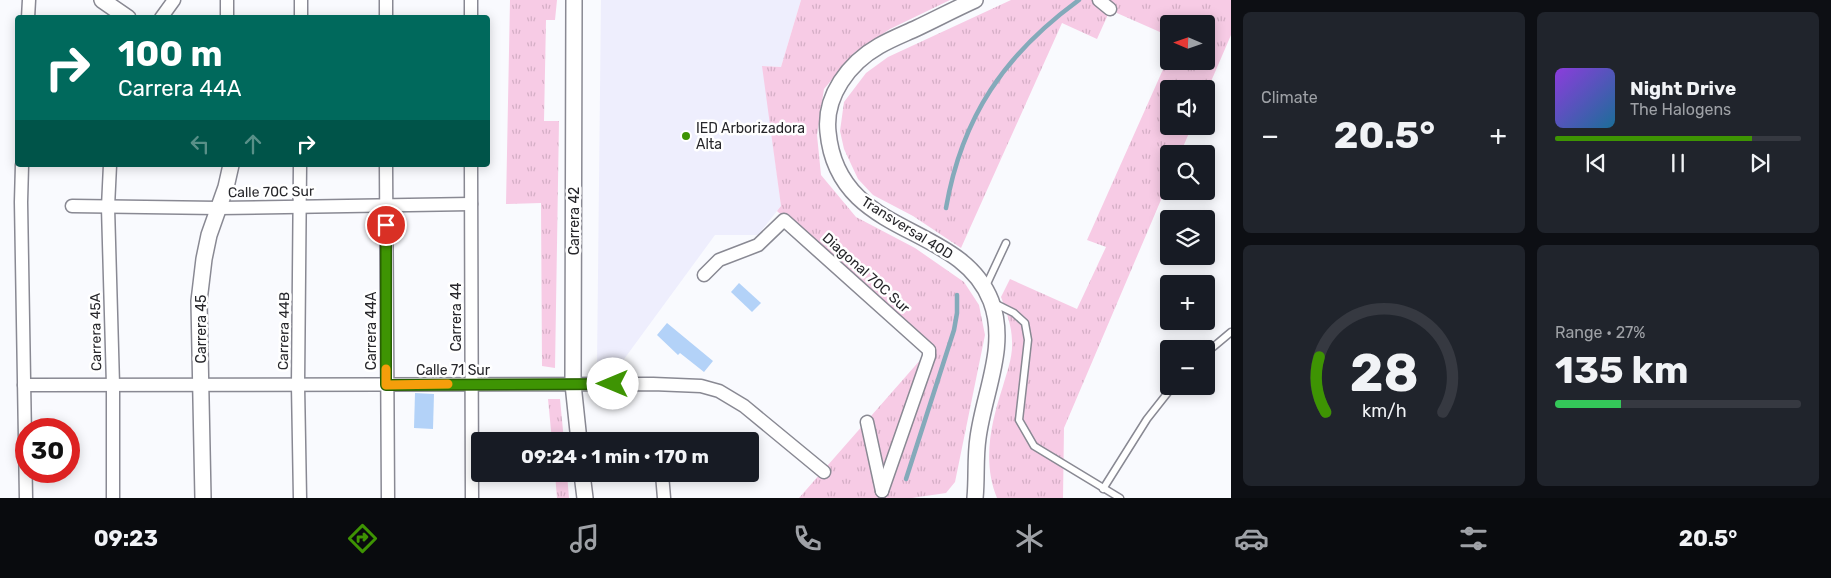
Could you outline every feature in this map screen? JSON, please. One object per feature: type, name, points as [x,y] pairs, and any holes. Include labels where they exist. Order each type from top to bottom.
[{"type":"street","points":[[28,15],[29,0]]},
{"type":"street","points":[[102,0],[124,15]]},
{"type":"street","points":[[164,15],[174,0]]},
{"type":"street","points":[[227,0],[227,15]]},
{"type":"street","points":[[301,15],[302,0]]},
{"type":"street","points":[[386,0],[386,15]]},
{"type":"street","points":[[471,0],[471,15]]},
{"type":"street","name":"Carrera 42","points":[[574,0],[573,384],[578,432]]},
{"type":"street","name":"Transversal 40D","points":[[974,0],[878,46],[859,61],[843,78],[837,88],[831,101],[828,128],[829,146],[838,174],[853,193],[875,210],[958,259],[970,270],[988,295],[997,323],[998,336],[996,360],[984,403],[977,440],[975,498]]},
{"type":"street","points":[[1098,0],[1110,10]]},
{"type":"street","points":[[22,167],[26,498]]},
{"type":"street","name":"Carrera 45A","points":[[110,167],[108,207],[113,385],[113,498]]},
{"type":"street","name":"Carrera 45","points":[[203,498],[200,301],[204,259],[231,167]]},
{"type":"street","name":"Carrera 44B","points":[[300,167],[298,385],[300,498]]},
{"type":"street","name":"Carrera 44A","points":[[386,167],[388,498]]},
{"type":"street","name":"Carrera 44","points":[[471,167],[472,498]]},
{"type":"street","name":"Calle 70C Sur","points":[[72,206],[218,208],[471,204]]},
{"type":"street","name":"Diagonal 70C Sur","points":[[704,275],[719,260],[758,245],[784,220],[929,350],[929,356],[883,494]]},
{"type":"street","name":"Calle 71 Sur","points":[[24,385],[687,384],[720,391],[744,406],[824,472]]},
{"type":"street","points":[[867,422],[883,494]]},
{"type":"street","points":[[583,482],[585,498]]},
{"type":"street","points":[[663,482],[664,498]]},
{"type":"lane","points":[[1006,243],[988,295],[1025,323],[1028,340],[1019,420],[1034,446],[1120,498]]},
{"type":"lane","points":[[1215,345],[1231,332]]},
{"type":"lane","points":[[1103,489],[1147,419],[1166,395]]},
{"type":"shaded area","name":"IED Arborizadora Alta","points":[[601,0],[801,0],[781,67],[763,66],[781,206],[758,235],[715,235],[619,366],[597,366]]},
{"type":"green space","points":[[510,0],[557,0],[555,20],[546,20],[544,121],[559,121],[555,368],[542,366],[541,203],[506,204]]},
{"type":"green space","points":[[801,0],[950,0],[890,29],[855,52],[824,89],[817,135],[821,175],[856,217],[915,248],[964,282],[979,305],[985,335],[955,482],[946,493],[912,498],[799,498],[929,350],[777,211],[781,206],[762,66],[781,67]]},
{"type":"green space","points":[[1011,0],[1231,0],[1231,35],[1212,80],[1160,80],[1160,135],[1188,135],[1184,145],[1160,145],[1161,200],[1064,428],[1063,498],[997,498],[992,484],[989,456],[992,428],[1012,353],[1010,324],[1001,297],[1010,279],[1077,309],[1106,247],[1087,240],[1163,70],[1215,70],[1215,15],[1160,15],[1160,32],[1110,10],[1097,39],[1062,23],[961,248],[913,216],[873,195],[858,179],[844,149],[840,131],[844,102],[866,73],[888,57]]},
{"type":"green space","points":[[548,399],[560,399],[563,432],[551,432]]},
{"type":"green space","points":[[556,482],[568,482],[569,498],[557,498]]},
{"type":"building","points":[[739,283],[761,303],[752,312],[731,292]]},
{"type":"building","points":[[667,323],[713,361],[704,372],[680,353],[678,355],[657,335]]},
{"type":"building","points":[[415,393],[434,394],[433,429],[414,428]]},
{"type":"waterway","points":[[946,208],[953,175],[963,144],[991,90],[1029,42],[1079,0]]},
{"type":"waterway","points":[[906,479],[954,330],[957,313],[957,295]]},
{"type":"slow traffic","points":[[386,369],[386,385],[448,384]]},
{"type":"place","name":"IED Arborizadora Alta","points":[[686,136]]},
{"type":"route","points":[[386,225],[386,385],[613,384]]}]
